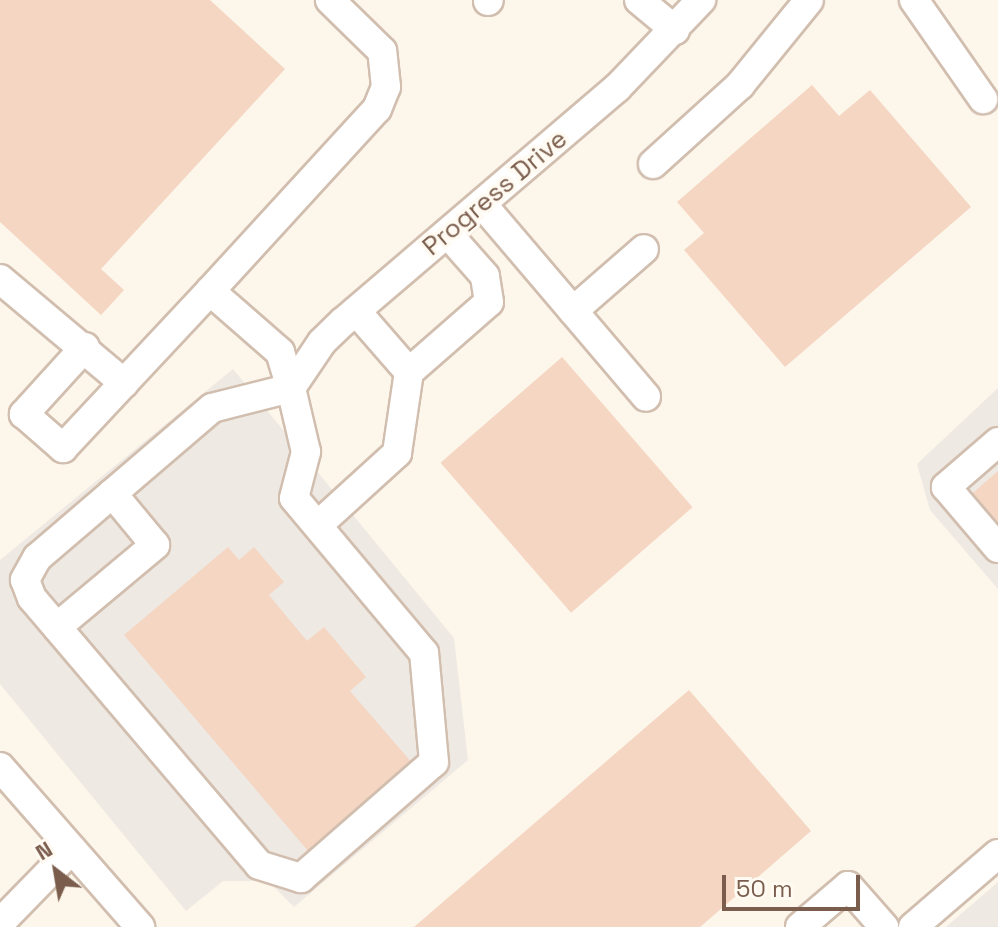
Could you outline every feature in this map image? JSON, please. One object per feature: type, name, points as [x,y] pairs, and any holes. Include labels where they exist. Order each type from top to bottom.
[{"type":"street","points":[[85,347],[24,414],[63,448],[377,109],[386,87],[382,51],[330,0]]},
{"type":"street","points":[[639,0],[675,30]]},
{"type":"street","name":"Progress Drive","points":[[291,388],[322,342],[617,88],[701,0]]},
{"type":"street","points":[[653,164],[740,85],[809,0]]},
{"type":"street","points":[[914,0],[983,99]]},
{"type":"street","points":[[482,204],[646,397]]},
{"type":"street","points":[[318,525],[397,453],[409,372],[489,302],[485,276],[447,233]]},
{"type":"street","points":[[573,311],[644,249]]},
{"type":"street","points":[[0,279],[85,347],[124,383]]},
{"type":"street","points":[[210,291],[280,352],[291,388],[306,452],[294,498],[424,653],[434,762],[301,878],[259,865],[26,589],[27,572],[112,493],[212,408],[291,388]]},
{"type":"street","points":[[356,311],[409,372]]},
{"type":"street","points":[[998,442],[946,487],[998,548]]},
{"type":"street","points":[[57,627],[155,545],[112,493]]},
{"type":"street","points":[[0,767],[140,927]]},
{"type":"street","points":[[0,923],[72,849]]},
{"type":"street","points":[[913,927],[998,854]]},
{"type":"street","points":[[800,927],[848,886],[884,927]]},
{"type":"shaded area","points":[[233,369],[454,638],[468,760],[294,907],[268,881],[223,881],[186,911],[0,684],[0,560]]},
{"type":"shaded area","points":[[998,388],[998,589],[930,510],[917,464]]},
{"type":"shaded area","points":[[998,882],[998,927],[946,927]]},
{"type":"building","points":[[0,0],[210,0],[285,69],[101,269],[124,290],[101,315],[0,222]]},
{"type":"building","points":[[812,85],[839,116],[870,90],[971,207],[785,367],[684,250],[704,233],[677,202]]},
{"type":"building","points":[[562,357],[693,507],[571,613],[440,463]]},
{"type":"building","points":[[998,471],[998,533],[967,498]]},
{"type":"building","points":[[228,547],[239,560],[254,547],[284,582],[269,595],[307,641],[324,627],[366,677],[350,691],[413,764],[309,852],[124,635]]},
{"type":"building","points":[[689,690],[811,831],[700,927],[414,927]]}]
